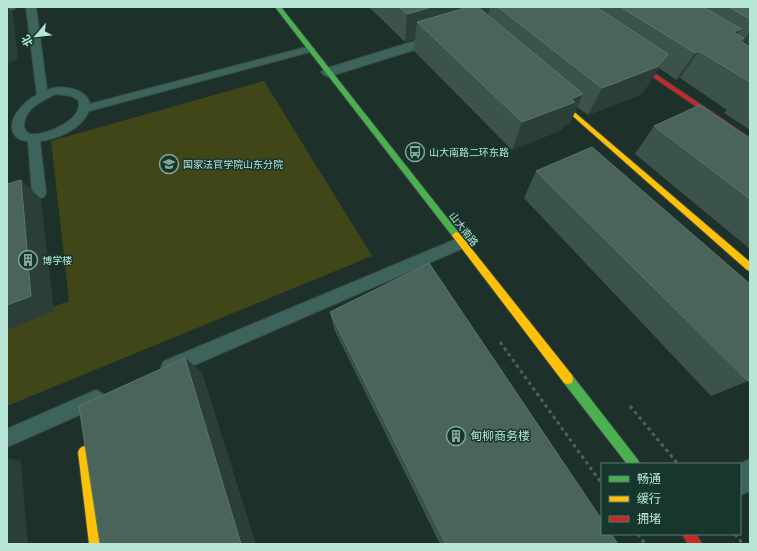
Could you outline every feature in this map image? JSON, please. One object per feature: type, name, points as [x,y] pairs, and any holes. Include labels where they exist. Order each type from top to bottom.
[{"type":"main road","name":"山大南路","points":[[278,7],[633,463]]},
{"type":"main road","points":[[620,52],[750,141]]},
{"type":"main road","points":[[545,89],[750,267]]},
{"type":"main road","points":[[84,452],[95,544]]},
{"type":"main road","points":[[689,535],[696,544]]},
{"type":"street","points":[[329,72],[458,32]]},
{"type":"street","points":[[741,480],[750,473]]},
{"type":"lane","points":[[7,8],[11,7]]},
{"type":"lane","points":[[31,7],[42,94]]},
{"type":"lane","points":[[85,109],[310,49]]},
{"type":"lane","points":[[54,91],[74,93],[81,97],[85,102],[85,109],[81,117],[72,125],[60,132],[34,138],[21,137],[12,134],[7,128],[7,120],[11,112],[19,105],[42,94],[54,91]]},
{"type":"lane","points":[[34,138],[39,192]]},
{"type":"lane","points":[[153,375],[461,242]]},
{"type":"lane","points":[[7,438],[109,394]]},
{"type":"path","points":[[639,535],[645,544]]},
{"type":"path","points":[[736,535],[742,544]]},
{"type":"green space","points":[[264,81],[372,256],[7,406],[7,324],[69,301],[51,141]]},
{"type":"building","points":[[399,7],[432,7],[407,14]]},
{"type":"building","points":[[469,7],[478,7],[583,94],[571,99],[575,102],[522,122],[417,22]]},
{"type":"building","points":[[498,7],[596,7],[668,54],[659,66],[602,88]]},
{"type":"building","points":[[621,7],[703,7],[741,29],[733,32],[744,38],[739,40],[750,47],[750,82],[699,51],[695,53]]},
{"type":"building","points":[[729,7],[750,7],[750,19]]},
{"type":"building","points":[[700,105],[750,139],[750,199],[654,126]]},
{"type":"building","points":[[592,147],[750,284],[750,380],[748,381],[536,171]]},
{"type":"building","points":[[21,180],[31,296],[7,305],[7,184]]},
{"type":"building","name":"甸柳商务楼","points":[[429,263],[601,519],[601,535],[612,535],[618,544],[446,544],[330,312]]},
{"type":"building","points":[[185,358],[241,544],[100,544],[79,406]]},
{"type":"traffic: fast","points":[[278,7],[456,235]]},
{"type":"traffic: fast","points":[[568,379],[633,463]]},
{"type":"traffic: slow","points":[[552,95],[750,267]]},
{"type":"traffic: slow","points":[[456,235],[568,379]]},
{"type":"traffic: slow","points":[[84,452],[95,544]]},
{"type":"traffic: jam","points":[[630,59],[750,141]]},
{"type":"traffic: jam","points":[[689,535],[696,544]]},
{"type":"place","name":"山大南路二环东路","points":[[415,152]]},
{"type":"place","name":"国家法官学院山东分院","points":[[169,164]]},
{"type":"place","name":"博学楼","points":[[28,260]]},
{"type":"place","name":"甸柳商务楼","points":[[456,436]]}]
